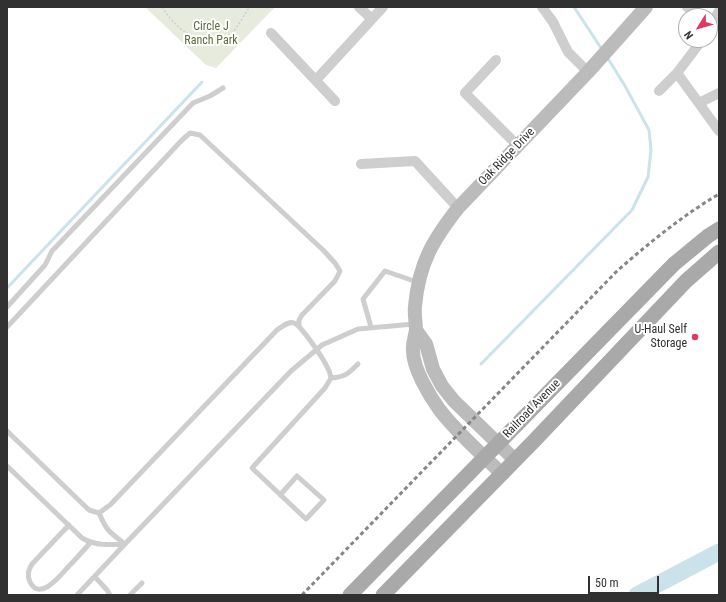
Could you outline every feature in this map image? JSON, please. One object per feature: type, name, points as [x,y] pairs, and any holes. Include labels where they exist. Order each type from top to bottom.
[{"type":"main road","name":"Oak Ridge Drive","points":[[502,474],[438,408],[418,372],[413,351],[415,308],[418,282],[424,262],[441,230],[458,208],[588,72],[646,7]]},
{"type":"main road","name":"Railroad Avenue","points":[[350,595],[674,264],[708,236],[719,229]]},
{"type":"main road","name":"Railroad Avenue","points":[[383,595],[502,474],[686,281],[719,252]]},
{"type":"main road","points":[[415,327],[426,344],[433,369],[442,386],[454,400],[515,460]]},
{"type":"street","points":[[359,7],[372,19]]},
{"type":"street","points":[[316,80],[383,7]]},
{"type":"street","points":[[542,7],[553,22],[568,52],[588,72]]},
{"type":"street","points":[[715,7],[719,10]]},
{"type":"street","points":[[271,33],[335,101]]},
{"type":"street","points":[[659,91],[677,73],[696,48]]},
{"type":"street","points":[[496,60],[465,93],[518,146]]},
{"type":"street","points":[[677,73],[719,131]]},
{"type":"street","points":[[699,103],[719,93]]},
{"type":"street","points":[[361,164],[414,161],[458,208]]},
{"type":"lane","points":[[7,307],[45,265],[52,251],[193,103],[210,96],[223,88]]},
{"type":"lane","points":[[7,327],[182,140],[190,134],[200,135],[336,263],[340,271],[335,281],[302,315],[299,320],[299,325]]},
{"type":"lane","points":[[371,328],[363,299],[386,271],[418,282]]},
{"type":"lane","points":[[99,513],[110,505],[277,330],[292,322],[299,325],[328,368],[331,378],[325,388],[252,468],[280,495],[306,519],[324,500],[297,476],[280,495]]},
{"type":"lane","points":[[78,595],[291,371],[322,345],[358,329],[415,327]]},
{"type":"lane","points":[[331,378],[348,375],[358,364]]},
{"type":"lane","points":[[7,431],[89,510],[99,513]]},
{"type":"lane","points":[[7,466],[82,538],[90,543],[108,545],[125,544]]},
{"type":"lane","points":[[99,513],[110,534],[125,544]]},
{"type":"lane","points":[[68,525],[32,564],[28,571],[32,585],[38,589],[44,589],[53,584],[90,543]]},
{"type":"lane","points":[[95,577],[110,595]]},
{"type":"lane","points":[[130,595],[142,583]]},
{"type":"path","points":[[162,7],[172,22],[187,34],[200,40],[212,41],[219,40],[231,34],[250,7]]},
{"type":"green space","name":"Circle J Ranch Park","points":[[145,7],[275,7],[216,68],[206,65]]},
{"type":"waterway","points":[[574,7],[603,51]]},
{"type":"waterway","points":[[481,364],[632,210],[648,177],[651,150],[649,130],[607,57]]},
{"type":"waterway","points":[[7,288],[202,82]]},
{"type":"waterway","points":[[637,595],[719,552]]},
{"type":"railway","points":[[302,595],[617,271],[666,230],[719,194]]},
{"type":"place","name":"U-Haul Self Storage","points":[[695,337]]}]
